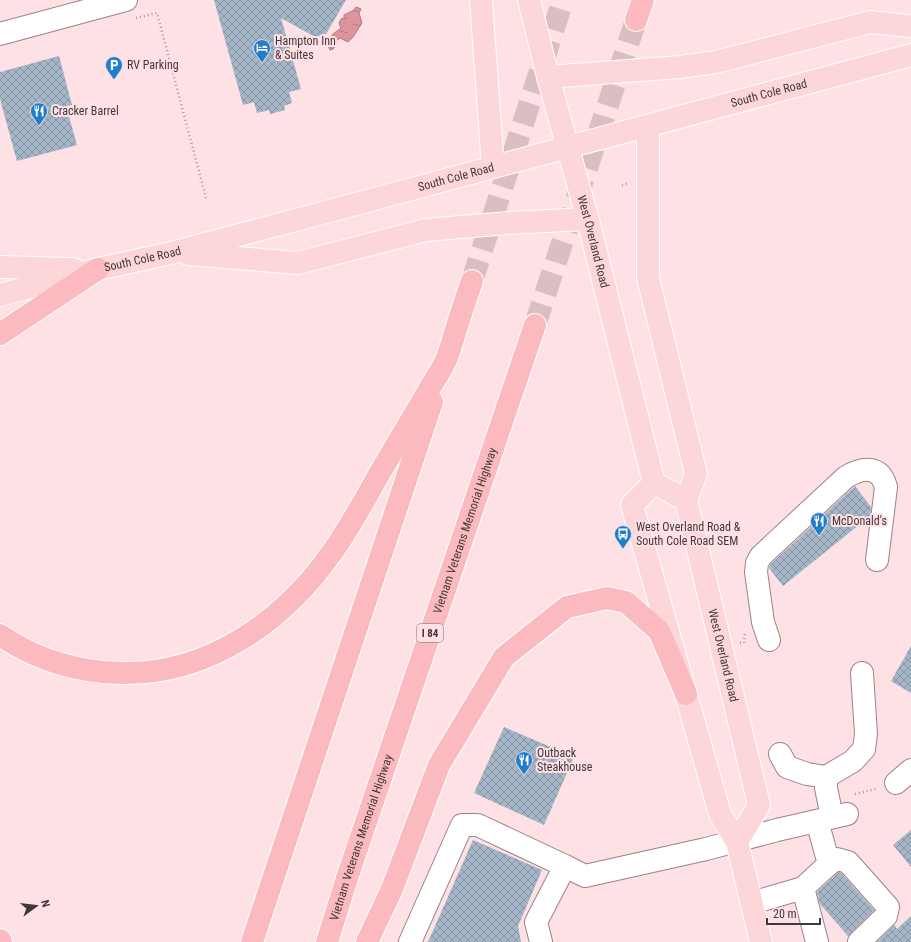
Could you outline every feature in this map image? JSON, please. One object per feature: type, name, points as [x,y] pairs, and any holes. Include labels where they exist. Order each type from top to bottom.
[{"type":"highway","points":[[0,334],[98,269]]},
{"type":"highway","points":[[252,942],[472,281]]},
{"type":"highway","name":"Vietnam Veterans Memorial Highway","points":[[327,942],[348,875],[535,325]]},
{"type":"highway","points":[[0,634],[27,651],[50,661],[88,671],[113,674],[146,672],[184,665],[218,652],[241,640],[266,622],[292,600],[318,572],[352,522],[446,359]]},
{"type":"highway","points":[[367,942],[392,889],[439,765],[504,657],[566,607],[607,598],[626,602],[659,631],[686,694]]},
{"type":"main road","points":[[481,0],[493,167]]},
{"type":"main road","name":"West Overland Road","points":[[529,0],[548,77],[587,218],[654,483]]},
{"type":"main road","points":[[548,77],[680,67],[716,62],[870,22],[911,26]]},
{"type":"main road","name":"South Cole Road","points":[[0,295],[98,269],[171,253],[911,55]]},
{"type":"main road","points":[[648,126],[648,278],[696,474],[686,500],[654,483],[632,505],[720,814],[738,842],[761,942]]},
{"type":"main road","points":[[171,253],[298,263],[426,230],[587,218]]},
{"type":"main road","points":[[0,267],[98,269]]},
{"type":"main road","name":"West Overland Road","points":[[686,500],[759,806],[738,842]]},
{"type":"street","points":[[0,34],[131,9]]},
{"type":"street","points":[[769,640],[762,622],[756,572],[757,563],[761,556],[846,477],[854,472],[864,469],[878,473],[884,479],[886,487],[877,560]]},
{"type":"street","points":[[780,754],[787,768],[807,774],[826,777],[853,761],[864,749],[866,734],[862,673]]},
{"type":"street","points":[[826,777],[826,788],[832,817],[829,864]]},
{"type":"street","points":[[410,942],[462,825],[480,826],[585,876],[738,842],[777,830],[832,817]]},
{"type":"street","points":[[752,903],[803,888],[829,864],[838,859],[848,862],[888,907],[886,916],[859,942]]},
{"type":"street","points":[[541,942],[536,922],[565,866]]},
{"type":"street","points":[[803,888],[817,942]]},
{"type":"path","points":[[131,9],[157,13],[206,198]]},
{"type":"path","points":[[855,794],[894,781]]},
{"type":"water","points":[[356,7],[361,9],[359,13],[362,23],[348,42],[340,38],[336,41],[337,43],[333,49],[330,50],[327,43],[333,34],[341,28],[339,23],[341,19],[344,18],[344,15],[354,10]]},
{"type":"building","name":"Hampton Inn & Suites","points":[[214,0],[346,0],[326,34],[315,37],[281,18],[301,89],[289,92],[292,103],[284,106],[285,110],[270,114],[269,110],[257,113],[254,102],[243,105]]},
{"type":"building","name":"Cracker Barrel","points":[[59,56],[72,105],[66,106],[77,145],[17,161],[0,99],[0,72]]},
{"type":"building","name":"McDonald's","points":[[855,486],[871,507],[870,516],[783,586],[769,568],[771,564]]},
{"type":"building","points":[[911,646],[911,693],[891,681]]},
{"type":"building","name":"Outback Steakhouse","points":[[504,727],[574,757],[544,825],[474,793]]},
{"type":"building","points":[[911,830],[911,867],[893,845]]},
{"type":"building","points":[[473,840],[542,870],[518,926],[521,942],[428,942]]},
{"type":"building","points":[[839,872],[874,910],[848,936],[820,904],[817,892]]},
{"type":"building","points":[[911,916],[911,942],[877,942],[894,925],[897,929]]},
{"type":"tunnel","points":[[472,281],[563,0]]},
{"type":"tunnel","points":[[535,325],[636,20]]},
{"type":"place","name":"Hampton Inn & Suites","points":[[262,63]]},
{"type":"place","name":"RV Parking","points":[[114,80]]},
{"type":"place","name":"Cracker Barrel","points":[[39,126]]},
{"type":"place","name":"McDonald's","points":[[819,536]]},
{"type":"place","name":"West Overland Road & South Cole Road SEM","points":[[623,549]]},
{"type":"place","name":"Outback Steakhouse","points":[[524,775]]}]
